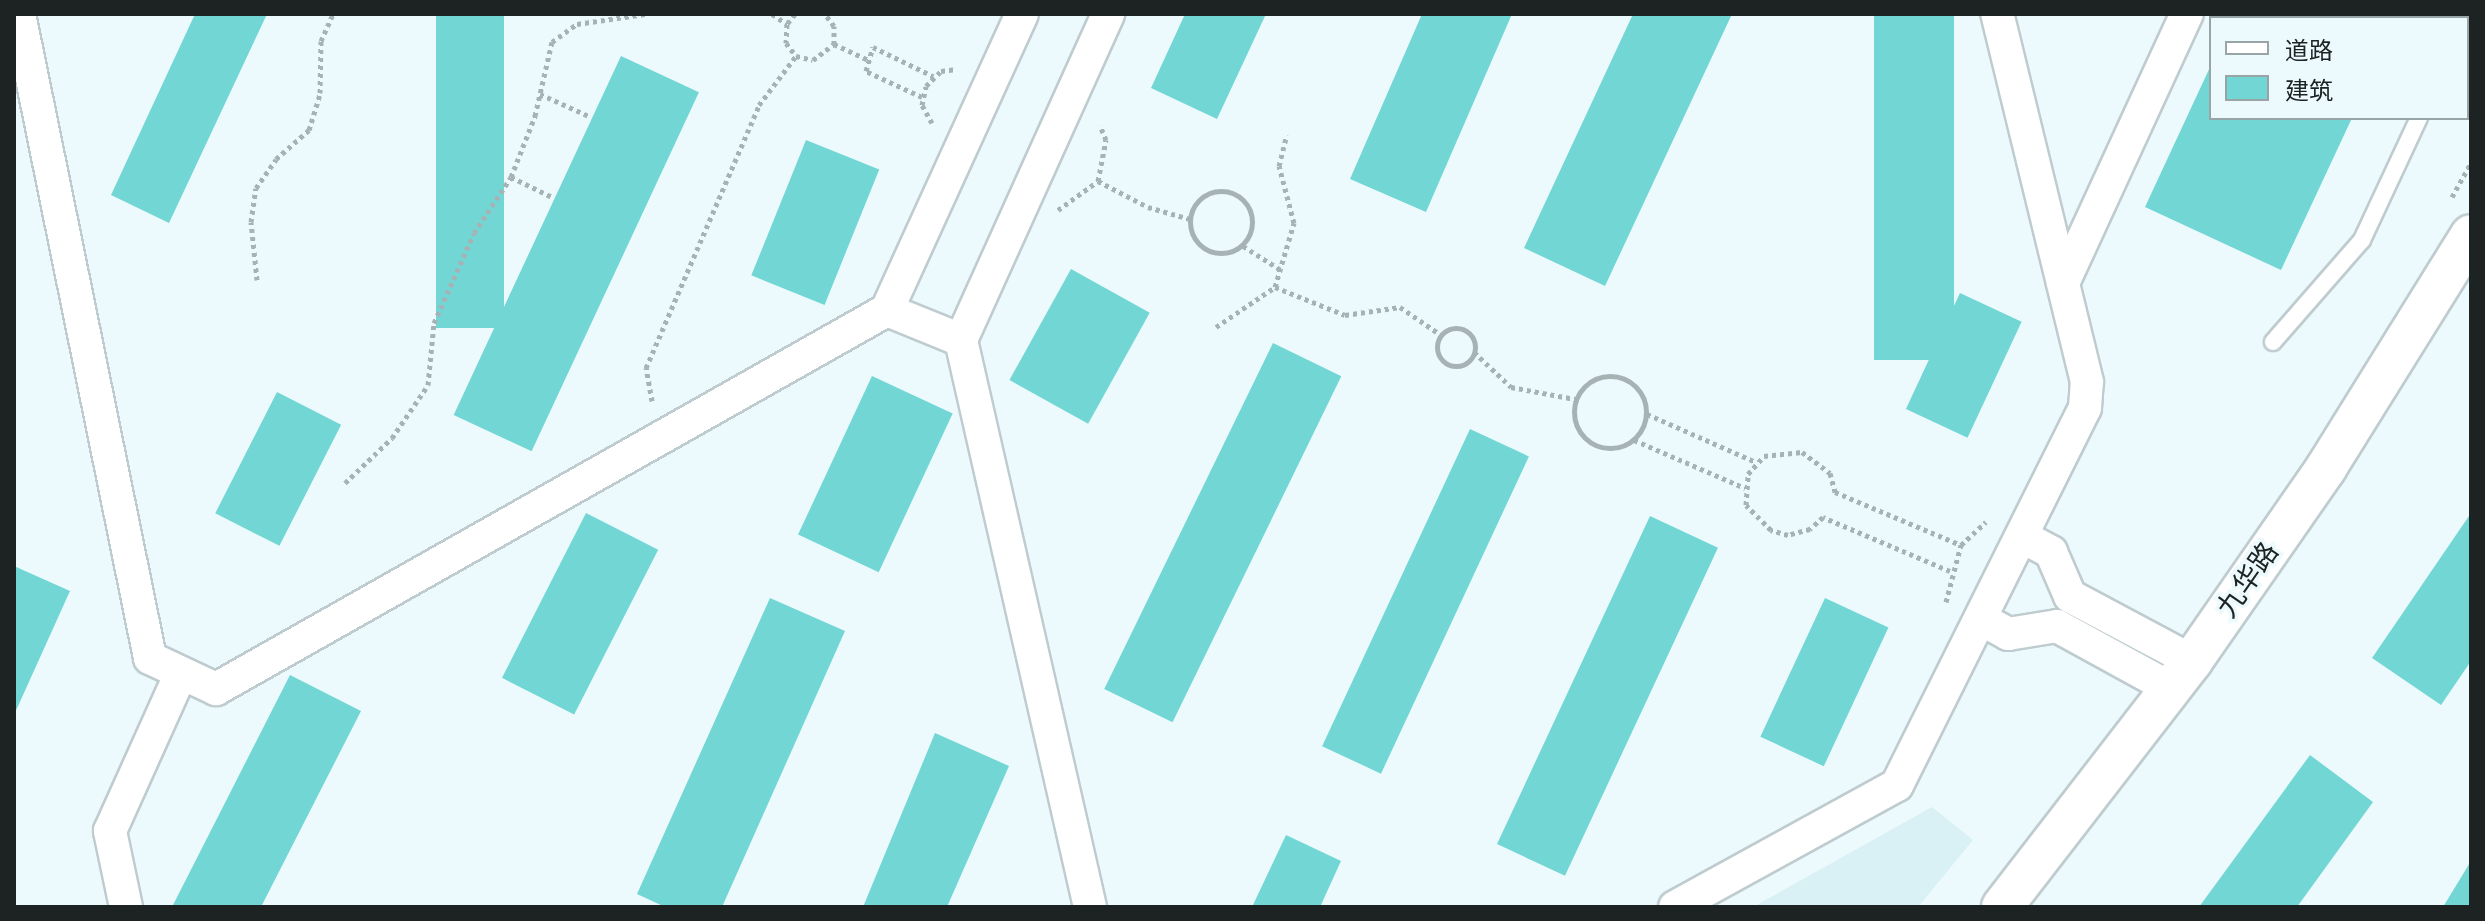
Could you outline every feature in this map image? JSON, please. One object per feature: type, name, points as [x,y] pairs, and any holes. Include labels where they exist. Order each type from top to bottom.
[{"type":"street","points":[[19,14],[27,111],[150,658],[216,689],[887,310],[1022,14]]},
{"type":"street","points":[[1090,907],[961,340],[1108,14]]},
{"type":"street","points":[[1675,907],[1897,785],[1983,620],[2088,397],[1997,14]]},
{"type":"street","points":[[2063,283],[2187,14]]},
{"type":"street","name":"九华路","points":[[2002,907],[2182,675],[2326,468],[2471,235]]},
{"type":"street","points":[[887,310],[961,340]]},
{"type":"street","points":[[2023,537],[2051,552],[2070,596],[2182,675]]},
{"type":"street","points":[[1983,620],[2008,634],[2057,626],[2182,675]]},
{"type":"street","points":[[126,907],[110,831],[181,673]]},
{"type":"lane","points":[[2273,342],[2362,240],[2418,120]]},
{"type":"path","points":[[257,280],[251,222],[256,188],[276,159],[309,130],[320,93],[321,41],[333,14]]},
{"type":"path","points":[[345,483],[392,438],[428,385],[434,323],[474,233],[511,177],[540,94],[547,56],[564,29],[645,14]]},
{"type":"path","points":[[772,14],[787,24]]},
{"type":"path","points":[[795,14],[787,24],[786,43],[796,56],[813,60],[834,44]]},
{"type":"path","points":[[825,14],[834,26],[834,44]]},
{"type":"path","points":[[834,44],[868,60]]},
{"type":"path","points":[[922,97],[866,71],[873,47],[933,76]]},
{"type":"path","points":[[669,433],[648,393],[646,368],[759,105],[796,56]]},
{"type":"path","points":[[540,94],[591,117]]},
{"type":"path","points":[[1216,327],[1275,287],[1294,223],[1279,166],[1287,135]]},
{"type":"path","points":[[511,177],[554,198]]},
{"type":"path","points":[[1098,181],[1190,219]]},
{"type":"path","points":[[1243,246],[1252,219],[1235,194],[1206,194],[1190,219],[1192,234],[1210,251],[1243,246],[1281,270]]},
{"type":"path","points":[[1275,287],[1345,315],[1400,307],[1441,335],[1467,331],[1474,352],[1511,387],[1575,399]]},
{"type":"path","points":[[1441,335],[1436,347],[1445,362],[1464,364],[1474,352]]},
{"type":"path","points":[[1620,377],[1640,392],[1647,414],[1634,440],[1612,449],[1588,441],[1575,424],[1575,399],[1595,379],[1620,377]]},
{"type":"path","points":[[1647,414],[1756,462]]},
{"type":"path","points":[[1634,440],[1745,488]]},
{"type":"path","points":[[1950,571],[1823,517],[1810,529],[1788,535],[1771,530],[1755,519],[1745,488],[1756,462],[1781,449],[1802,452],[1830,473],[1835,492],[1961,545]]},
{"type":"shaded area","points":[[1932,807],[1973,840],[1918,907],[1753,907]]},
{"type":"building","points":[[195,14],[267,14],[169,223],[111,195]]},
{"type":"building","points":[[436,14],[504,14],[504,328],[436,328]]},
{"type":"building","points":[[1185,14],[1266,14],[1217,119],[1151,88]]},
{"type":"building","points":[[1422,14],[1512,14],[1426,212],[1350,179]]},
{"type":"building","points":[[1633,14],[1732,14],[1605,286],[1524,248]]},
{"type":"building","points":[[1874,14],[1954,14],[1954,360],[1874,360]]},
{"type":"building","points":[[2235,14],[2401,14],[2317,16]]},
{"type":"building","points":[[621,56],[699,92],[532,451],[454,415]]},
{"type":"building","points":[[2209,69],[2209,120],[2351,120],[2281,270],[2145,207]]},
{"type":"building","points":[[806,140],[879,170],[825,305],[751,275]]},
{"type":"building","points":[[1071,269],[1150,313],[1088,424],[1009,380]]},
{"type":"building","points":[[1960,293],[2022,322],[1968,438],[1906,409]]},
{"type":"building","points":[[1273,343],[1341,376],[1173,722],[1104,689]]},
{"type":"building","points":[[872,376],[953,414],[879,572],[798,535]]},
{"type":"building","points":[[277,392],[341,425],[279,546],[215,513]]},
{"type":"building","points":[[1470,429],[1529,456],[1381,774],[1322,746]]},
{"type":"building","points":[[586,513],[658,550],[574,715],[502,678]]},
{"type":"building","points":[[2471,513],[2471,661],[2441,705],[2372,658]]},
{"type":"building","points":[[1650,516],[1718,548],[1565,876],[1497,844]]},
{"type":"building","points":[[14,566],[70,591],[14,715]]},
{"type":"building","points":[[770,598],[845,631],[722,907],[665,907],[637,894]]},
{"type":"building","points":[[1825,598],[1888,628],[1824,766],[1760,737]]},
{"type":"building","points":[[290,675],[361,711],[261,907],[172,907]]},
{"type":"building","points":[[935,733],[1009,766],[947,907],[863,907]]},
{"type":"building","points":[[2310,755],[2373,802],[2297,907],[2199,907]]},
{"type":"building","points":[[1286,835],[1341,861],[1320,907],[1252,907]]},
{"type":"building","points":[[2471,861],[2471,907],[2443,907]]}]
